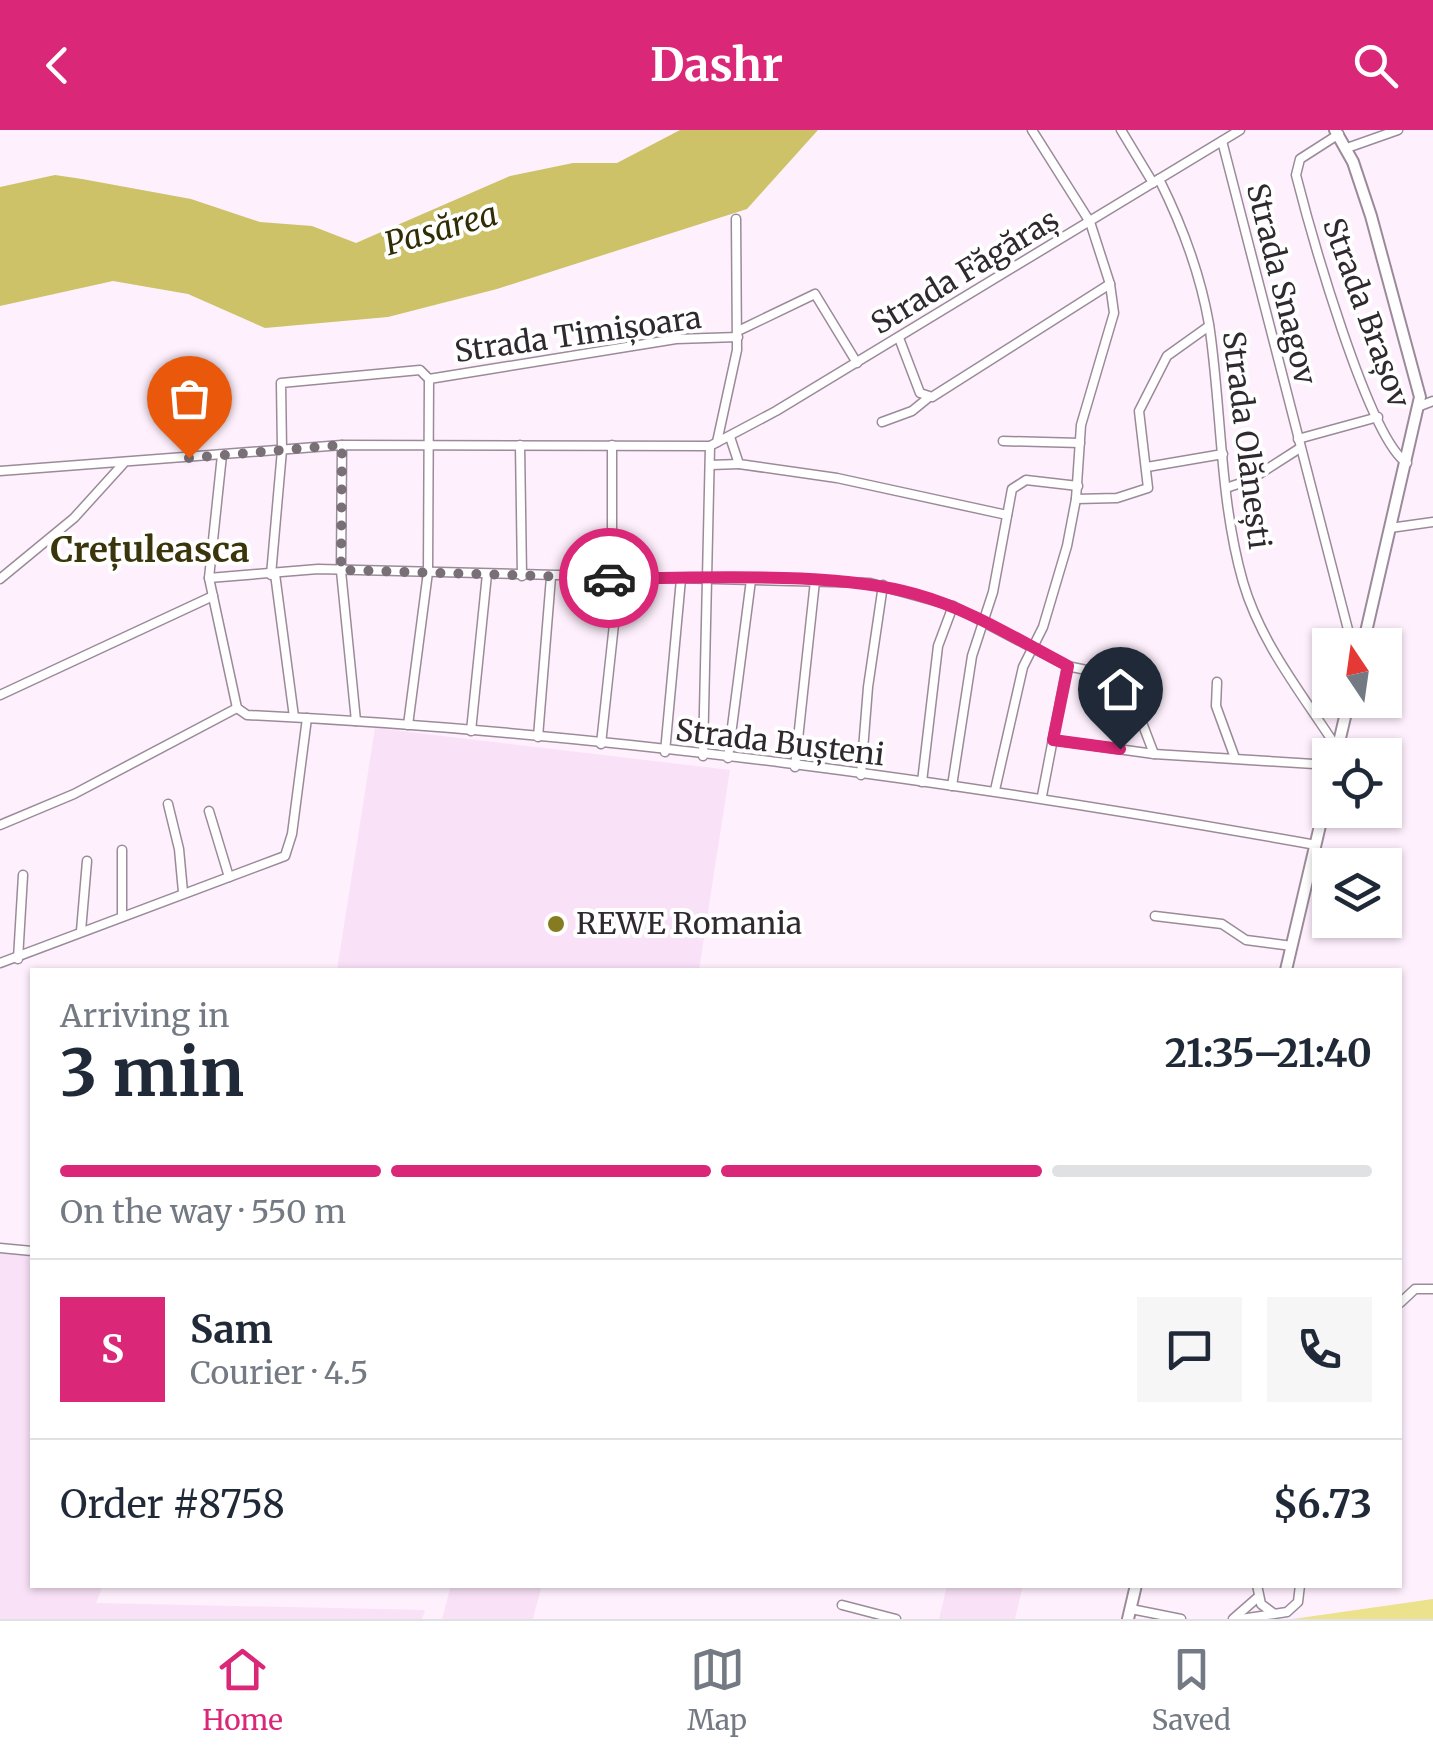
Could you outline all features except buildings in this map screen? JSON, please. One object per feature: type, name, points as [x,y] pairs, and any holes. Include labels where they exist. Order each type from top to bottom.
[{"type":"main road","points":[[1337,132],[1347,148],[1410,346],[1420,406],[1366,628]]},
{"type":"main road","points":[[1286,968],[1320,828]]},
{"type":"main road","points":[[1129,1614],[1135,1588]]},
{"type":"street","points":[[995,790],[1030,647],[1043,627],[1059,577],[1076,499],[1088,399],[1112,324],[1110,284],[1090,222],[1032,130]]},
{"type":"street","name":"Strada Olănești","points":[[1121,130],[1156,181],[1190,251],[1209,326],[1236,553],[1259,626],[1328,738]]},
{"type":"street","name":"Strada Făgăraș","points":[[713,444],[856,364],[1240,130]]},
{"type":"street","points":[[1347,148],[1398,130]]},
{"type":"street","name":"Strada Brașov","points":[[1337,132],[1300,159],[1296,175],[1322,276],[1378,418],[1396,453],[1407,463]]},
{"type":"street","name":"Strada Snagov","points":[[1222,142],[1348,628]]},
{"type":"street","points":[[703,756],[710,465],[738,334],[736,219]]},
{"type":"street","points":[[882,422],[939,395],[1110,284]]},
{"type":"street","name":"Strada Timișoara","points":[[408,725],[428,572],[429,379],[676,339],[738,334],[815,294],[856,364]]},
{"type":"street","points":[[1076,499],[1132,496],[1145,490],[1150,482],[1138,420],[1154,374],[1167,356],[1209,326]]},
{"type":"street","points":[[899,338],[920,392],[928,398]]},
{"type":"street","points":[[294,717],[273,574],[284,381],[372,378],[420,370],[429,379]]},
{"type":"street","points":[[1420,406],[1433,401]]},
{"type":"street","points":[[1226,488],[1250,480],[1299,443],[1378,418]]},
{"type":"street","points":[[730,437],[739,464]]},
{"type":"street","points":[[1003,441],[1080,442]]},
{"type":"street","points":[[0,471],[342,445],[713,444]]},
{"type":"street","points":[[342,445],[341,570],[356,721]]},
{"type":"street","points":[[520,445],[522,576]]},
{"type":"street","points":[[601,744],[616,578],[612,446]]},
{"type":"street","points":[[1147,467],[1223,454]]},
{"type":"street","points":[[0,825],[74,794],[237,708],[209,578],[222,455]]},
{"type":"street","points":[[0,579],[74,518],[123,464]]},
{"type":"street","points":[[710,465],[739,464],[837,478],[1007,516]]},
{"type":"street","points":[[952,786],[972,656],[1012,490],[1019,481],[1078,486]]},
{"type":"street","points":[[1390,528],[1433,522]]},
{"type":"street","points":[[209,578],[341,570],[883,586],[952,606],[1068,666],[1128,681],[1154,754]]},
{"type":"street","points":[[471,731],[487,574]]},
{"type":"street","points":[[538,737],[552,577]]},
{"type":"street","points":[[665,752],[681,580]]},
{"type":"street","points":[[728,758],[751,580]]},
{"type":"street","points":[[795,767],[815,582]]},
{"type":"street","points":[[862,775],[868,686],[883,586]]},
{"type":"street","points":[[0,695],[213,596]]},
{"type":"street","points":[[922,782],[938,646],[952,606]]},
{"type":"street","points":[[1042,796],[1068,666]]},
{"type":"street","points":[[1217,682],[1216,706],[1234,758]]},
{"type":"street","name":"Strada Bușteni","points":[[237,708],[248,715],[538,737],[995,790],[1316,845]]},
{"type":"street","points":[[0,964],[288,851],[306,718]]},
{"type":"street","points":[[1053,740],[1154,754],[1312,764]]},
{"type":"street","points":[[168,804],[179,849],[183,892]]},
{"type":"street","points":[[209,811],[229,877]]},
{"type":"street","points":[[122,850],[122,914]]},
{"type":"street","points":[[81,930],[87,861]]},
{"type":"street","points":[[18,959],[23,875]]},
{"type":"street","points":[[1155,916],[1222,924],[1246,940],[1292,946]]},
{"type":"street","points":[[0,1248],[30,1252]]},
{"type":"street","points":[[1402,1301],[1416,1289],[1433,1289]]},
{"type":"street","points":[[1233,1619],[1257,1598],[1258,1588]]},
{"type":"street","points":[[1241,1619],[1294,1608],[1299,1588]]},
{"type":"street","points":[[1257,1598],[1273,1612]]},
{"type":"street","points":[[842,1606],[896,1619]]},
{"type":"street","points":[[1129,1614],[1182,1619]]},
{"type":"shaded area","points":[[375,728],[730,770],[699,968],[337,968]]},
{"type":"shaded area","points":[[0,1248],[30,1251],[30,1588],[102,1588],[96,1603],[425,1610],[422,1619],[0,1619]]},
{"type":"shaded area","points":[[450,1588],[541,1588],[533,1619],[442,1619]]},
{"type":"shaded area","points":[[946,1588],[1022,1588],[1015,1619],[939,1619]]},
{"type":"shaded area","points":[[1433,1599],[1433,1619],[1293,1619]]},
{"type":"water","name":"Pasărea","points":[[680,130],[818,130],[747,209],[497,289],[388,317],[265,328],[188,294],[113,281],[0,306],[0,187],[55,175],[82,179],[191,199],[260,222],[312,226],[356,243],[510,176],[573,163],[617,163]]},
{"type":"way so far","points":[[189,458],[342,445],[341,570],[609,578]]},
{"type":"place","name":"REWE Romania","points":[[556,924]]},
{"type":"district","name":"Crețuleasca","points":[[150,550]]},
{"type":"route","points":[[609,578],[863,582],[952,606],[1068,666],[1053,740],[1120,749]]}]
